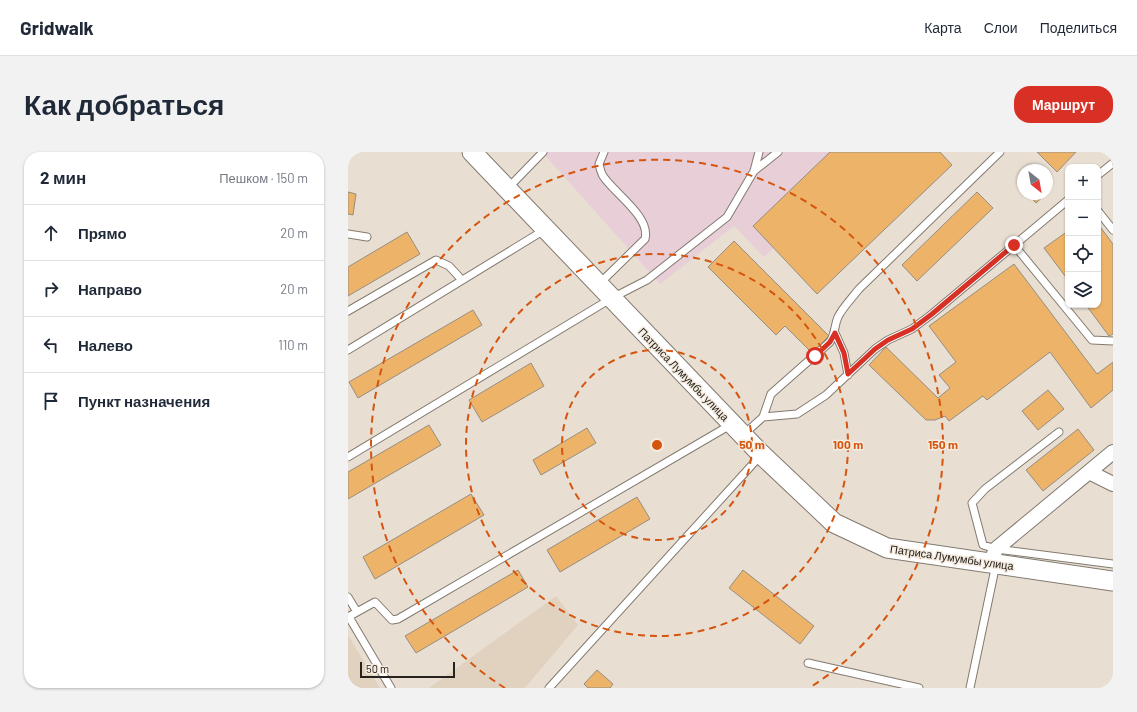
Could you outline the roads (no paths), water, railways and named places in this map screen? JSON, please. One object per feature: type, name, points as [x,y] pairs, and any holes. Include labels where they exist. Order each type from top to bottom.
[{"type":"street","name":"Патриса Лумумбы улица","points":[[472,152],[761,454],[834,523],[887,548],[994,559],[1113,581]]},
{"type":"street","points":[[994,559],[1113,452]]},
{"type":"street","points":[[1089,472],[1113,484]]},
{"type":"lane","points":[[507,188],[543,152]]},
{"type":"lane","points":[[598,284],[645,239],[646,233],[643,221],[602,175],[599,164],[604,152]]},
{"type":"lane","points":[[348,457],[612,298],[647,280],[727,217],[754,171],[759,152]]},
{"type":"lane","points":[[754,171],[778,152]]},
{"type":"lane","points":[[763,417],[771,394],[830,342],[835,333],[837,319],[843,308],[859,289],[1000,152]]},
{"type":"lane","points":[[1101,173],[1113,163]]},
{"type":"lane","points":[[391,688],[348,617],[375,602],[392,620],[398,620],[763,417],[797,414],[826,395],[875,349],[888,340],[912,329],[932,314],[1065,202]]},
{"type":"lane","points":[[1101,215],[1113,230]]},
{"type":"lane","points":[[348,350],[546,229]]},
{"type":"lane","points":[[348,234],[366,237]]},
{"type":"lane","points":[[1014,245],[1092,340],[1113,341]]},
{"type":"lane","points":[[348,311],[436,260],[448,266],[462,280]]},
{"type":"lane","points":[[835,333],[844,353],[848,374]]},
{"type":"lane","points":[[970,688],[994,559],[983,545],[972,503],[985,489],[1059,432]]},
{"type":"lane","points":[[549,688],[761,454]]},
{"type":"lane","points":[[994,559],[1113,564]]},
{"type":"lane","points":[[348,597],[357,612]]},
{"type":"lane","points":[[808,663],[919,688]]}]
